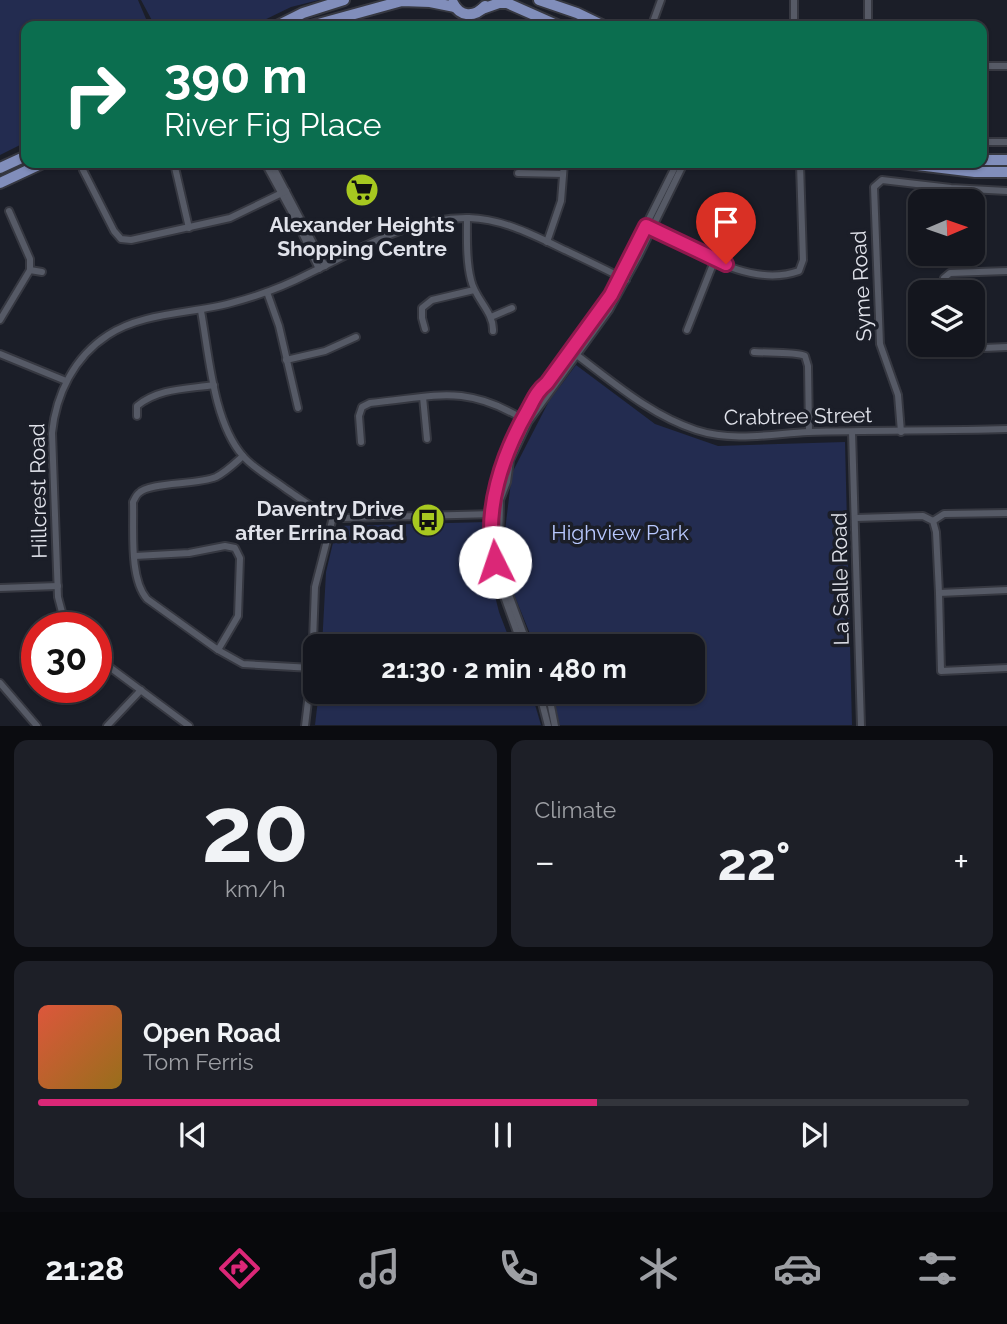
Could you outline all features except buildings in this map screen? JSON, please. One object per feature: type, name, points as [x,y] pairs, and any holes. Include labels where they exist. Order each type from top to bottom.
[{"type":"main road","points":[[287,21],[344,0]]},
{"type":"main road","points":[[538,0],[594,21]]},
{"type":"main road","points":[[329,21],[402,1],[454,4],[467,15],[485,5],[507,3],[548,21]]},
{"type":"main road","points":[[0,168],[21,158]]},
{"type":"main road","points":[[987,160],[1007,160]]},
{"type":"main road","points":[[0,183],[32,168]]},
{"type":"main road","points":[[942,168],[1007,172]]},
{"type":"street","points":[[653,21],[661,0]]},
{"type":"street","points":[[794,0],[794,21]]},
{"type":"street","points":[[868,0],[868,21]]},
{"type":"street","points":[[987,66],[1007,66]]},
{"type":"street","points":[[987,142],[1007,142]]},
{"type":"street","points":[[175,168],[189,228]]},
{"type":"street","points":[[268,168],[284,192]]},
{"type":"street","points":[[273,168],[322,267]]},
{"type":"street","points":[[547,242],[561,201],[564,168]]},
{"type":"street","points":[[524,634],[505,581],[499,548],[494,499],[502,466],[525,421],[573,353],[608,310],[678,168]]},
{"type":"street","points":[[649,227],[715,259],[758,275],[788,275],[799,271],[803,260],[800,168]]},
{"type":"street","points":[[83,170],[114,231],[121,239],[131,240],[230,218],[284,192]]},
{"type":"street","points":[[518,173],[563,174]]},
{"type":"street","name":"Syme Road","points":[[901,432],[898,395],[880,344],[874,187],[881,180],[1007,191]]},
{"type":"street","points":[[0,320],[30,270],[30,259],[9,211]]},
{"type":"street","points":[[467,218],[468,257],[474,290],[491,317],[492,331]]},
{"type":"street","name":"Hillcrest Road","points":[[62,612],[58,586],[52,433],[54,410],[66,381],[84,355],[108,334],[138,321],[201,311],[267,292],[395,233],[432,222],[467,218],[513,226],[623,279]]},
{"type":"street","points":[[116,248],[121,239]]},
{"type":"street","points":[[687,330],[715,259]]},
{"type":"street","points":[[30,270],[42,272]]},
{"type":"street","points":[[944,278],[950,272],[1007,271]]},
{"type":"street","points":[[425,329],[422,308],[432,300],[474,290]]},
{"type":"street","points":[[267,292],[276,316],[298,408]]},
{"type":"street","points":[[491,317],[512,308]]},
{"type":"street","points":[[201,311],[214,385],[229,436],[243,456],[315,509],[333,517],[496,514]]},
{"type":"street","points":[[286,360],[325,351],[356,337]]},
{"type":"street","points":[[985,348],[1007,347]]},
{"type":"street","points":[[754,352],[800,353],[805,356],[808,366],[809,432]]},
{"type":"street","name":"Crabtree Street","points":[[573,353],[656,413],[714,435],[742,437],[809,432],[1007,429]]},
{"type":"street","points":[[0,354],[66,381]]},
{"type":"street","points":[[137,416],[137,406],[158,393],[214,385]]},
{"type":"street","points":[[361,442],[359,416],[362,407],[370,403],[466,395],[493,404],[525,421]]},
{"type":"street","points":[[423,397],[427,439]]},
{"type":"street","name":"La Salle Road","points":[[852,432],[861,726]]},
{"type":"street","points":[[243,456],[214,478],[188,484],[146,487],[138,493],[133,502],[136,577],[141,592],[147,599],[218,650],[243,664],[303,667]]},
{"type":"street","points":[[933,521],[944,514],[1007,513]]},
{"type":"street","points":[[496,514],[491,550],[500,588],[517,634]]},
{"type":"street","points":[[856,518],[923,516],[933,521],[936,532],[941,671],[1007,668]]},
{"type":"street","points":[[314,634],[316,587],[333,517]]},
{"type":"street","points":[[135,556],[189,553],[225,546],[235,548],[240,558],[238,616],[218,650]]},
{"type":"street","points":[[0,588],[58,586]]},
{"type":"street","points":[[939,593],[1007,590]]},
{"type":"street","points":[[112,669],[189,726]]},
{"type":"street","points":[[0,683],[37,726]]},
{"type":"street","points":[[107,726],[141,690]]},
{"type":"street","points":[[305,726],[308,704]]},
{"type":"street","points":[[542,704],[548,726]]},
{"type":"street","points":[[551,704],[555,726]]},
{"type":"green space","points":[[0,0],[138,0],[147,21],[21,21],[21,144],[0,155]]},
{"type":"green space","points":[[141,0],[319,0],[291,7],[262,21],[152,21]]},
{"type":"green space","name":"Highview Park","points":[[576,365],[655,424],[718,446],[845,442],[852,725],[559,725],[554,704],[705,704],[705,634],[530,634],[513,592],[504,539],[512,473],[549,401]]},
{"type":"green space","points":[[487,522],[488,568],[507,634],[323,634],[326,572],[337,526]]},
{"type":"green space","points":[[317,704],[535,704],[541,725],[315,725]]},
{"type":"place","name":"Alexander Heights Shopping Centre","points":[[362,190]]},
{"type":"place","name":"Daventry Drive after Errina Road","points":[[428,520]]},
{"type":"route","points":[[495,562],[491,550],[494,499],[498,478],[512,439],[534,397],[602,310],[646,226],[726,264]]}]
